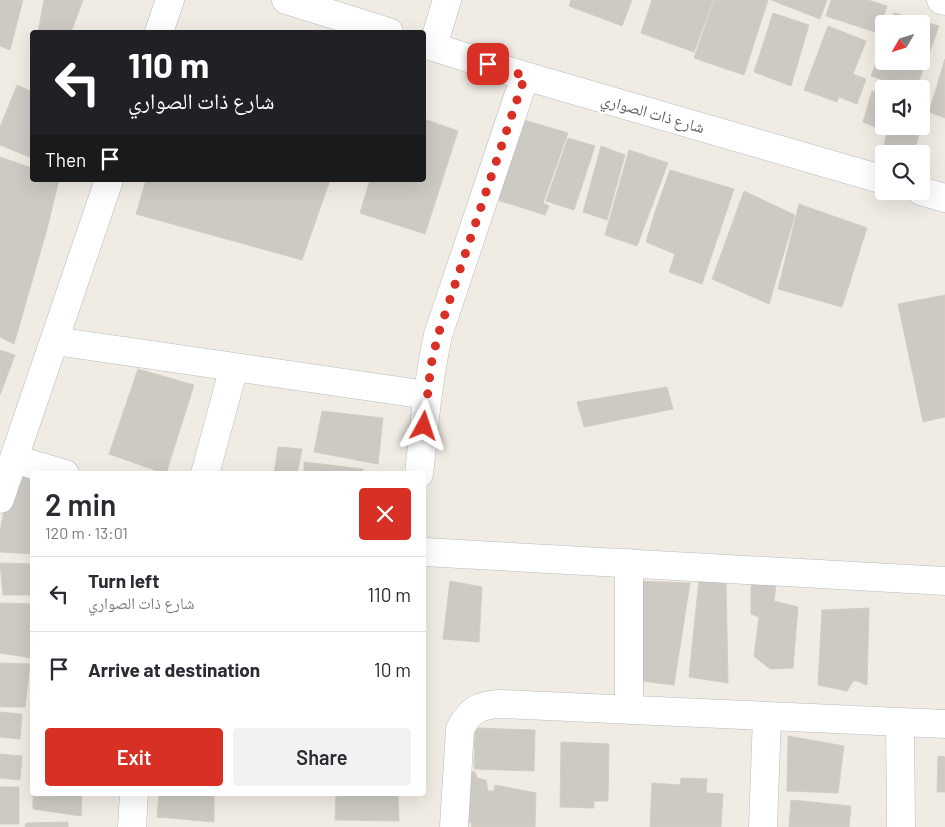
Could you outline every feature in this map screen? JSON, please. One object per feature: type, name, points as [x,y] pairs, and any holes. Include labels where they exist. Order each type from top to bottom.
[{"type":"street","points":[[160,30],[170,0]]},
{"type":"street","points":[[286,0],[316,4],[384,30]]},
{"type":"street","points":[[428,45],[448,0]]},
{"type":"street","points":[[941,0],[945,1]]},
{"type":"street","name":"شارع ذات الصواري","points":[[428,45],[525,76],[875,177]]},
{"type":"street","points":[[419,471],[431,365],[438,335],[525,76]]},
{"type":"street","points":[[0,499],[108,182]]},
{"type":"street","points":[[930,194],[945,198]]},
{"type":"street","points":[[54,341],[427,395]]},
{"type":"street","points":[[206,471],[234,367]]},
{"type":"street","points":[[14,459],[55,471]]},
{"type":"street","points":[[426,552],[945,581]]},
{"type":"street","points":[[629,710],[630,563]]},
{"type":"street","points":[[454,827],[460,729],[466,718],[476,709],[488,704],[945,724]]},
{"type":"street","points":[[764,827],[767,716]]},
{"type":"street","points":[[900,722],[901,827]]},
{"type":"street","points":[[132,827],[134,796]]},
{"type":"building","points":[[0,0],[23,0],[10,50],[0,46]]},
{"type":"building","points":[[44,0],[83,0],[72,30],[38,30]]},
{"type":"building","points":[[571,0],[632,0],[622,26],[569,6]]},
{"type":"building","points":[[652,0],[713,0],[694,52],[641,33]]},
{"type":"building","points":[[714,0],[768,0],[744,75],[694,58]]},
{"type":"building","points":[[771,0],[827,0],[820,19]]},
{"type":"building","points":[[831,0],[868,0],[887,6],[884,15],[875,15],[875,32],[826,16]]},
{"type":"building","points":[[773,13],[809,25],[791,86],[754,72]]},
{"type":"building","points":[[930,23],[939,26],[930,51]]},
{"type":"building","points":[[828,26],[866,41],[853,74],[866,79],[857,104],[839,97],[837,102],[804,90]]},
{"type":"building","points":[[945,59],[945,118],[930,112]]},
{"type":"building","points":[[875,66],[875,70],[923,70],[919,80],[883,80],[871,76]]},
{"type":"building","points":[[17,85],[30,91],[30,157],[0,145],[0,127]]},
{"type":"building","points":[[872,91],[875,92],[875,127],[863,122]]},
{"type":"building","points":[[517,118],[568,133],[543,203],[549,206],[545,215],[491,198]]},
{"type":"building","points":[[426,120],[458,131],[425,234],[360,213],[369,182],[426,182]]},
{"type":"building","points":[[886,135],[919,135],[916,145],[884,145]]},
{"type":"building","points":[[568,138],[595,146],[574,210],[546,201]]},
{"type":"building","points":[[601,146],[625,155],[607,220],[583,212]]},
{"type":"building","points":[[629,150],[668,163],[637,246],[605,235]]},
{"type":"building","points":[[0,157],[30,167],[30,182],[59,182],[14,344],[0,337]]},
{"type":"building","points":[[670,170],[734,189],[702,284],[669,272],[675,254],[646,242]]},
{"type":"building","points":[[145,182],[329,182],[302,260],[136,214]]},
{"type":"building","points":[[744,191],[795,215],[769,304],[712,279]]},
{"type":"building","points":[[799,204],[867,228],[842,307],[778,289]]},
{"type":"building","points":[[945,295],[945,417],[923,422],[898,304]]},
{"type":"building","points":[[0,350],[15,355],[0,395]]},
{"type":"building","points":[[138,369],[194,385],[167,471],[157,471],[109,454]]},
{"type":"building","points":[[667,387],[673,409],[584,427],[577,402]]},
{"type":"building","points":[[322,411],[383,418],[378,464],[314,452]]},
{"type":"building","points":[[278,447],[302,449],[298,471],[274,471]]},
{"type":"building","points":[[304,462],[363,469],[363,471],[304,471]]},
{"type":"building","points":[[11,473],[30,477],[30,554],[0,552],[0,532]]},
{"type":"building","points":[[0,563],[30,564],[30,595],[3,595]]},
{"type":"building","points":[[699,579],[726,582],[728,683],[689,677]]},
{"type":"building","points":[[450,581],[482,587],[479,642],[443,639]]},
{"type":"building","points":[[638,581],[690,583],[674,685],[633,680]]},
{"type":"building","points":[[751,583],[776,584],[774,601],[798,607],[793,668],[770,669],[754,656],[759,617],[751,614]]},
{"type":"building","points":[[0,603],[30,604],[30,658],[0,653]]},
{"type":"building","points":[[869,608],[867,685],[854,680],[847,691],[818,685],[822,610]]},
{"type":"building","points":[[0,663],[30,664],[25,707],[0,707]]},
{"type":"building","points":[[0,712],[22,714],[20,739],[0,737]]},
{"type":"building","points":[[475,728],[535,730],[534,771],[474,769]]},
{"type":"building","points":[[788,736],[844,746],[838,793],[787,791]]},
{"type":"building","points":[[561,742],[609,744],[608,801],[594,801],[594,808],[560,807]]},
{"type":"building","points":[[0,754],[22,756],[20,780],[0,778]]},
{"type":"building","points":[[938,756],[945,757],[945,792],[937,792]]},
{"type":"building","points":[[465,770],[475,772],[477,778],[486,780],[488,791],[494,791],[495,785],[536,793],[535,827],[472,827],[471,823],[463,820]]},
{"type":"building","points":[[681,778],[707,779],[706,793],[723,794],[721,827],[650,827],[652,783],[680,785]]},
{"type":"building","points":[[0,787],[19,787],[19,824],[0,824]]},
{"type":"building","points":[[33,796],[82,796],[81,816],[33,809]]},
{"type":"building","points":[[159,796],[214,796],[214,822],[157,817]]},
{"type":"building","points":[[336,796],[398,796],[399,821],[335,820]]},
{"type":"building","points":[[791,800],[851,806],[849,827],[789,827]]},
{"type":"building","points":[[68,822],[68,827],[25,827],[26,823]]},
{"type":"route","points":[[424,426],[431,365],[438,335],[525,76],[488,64]]}]
